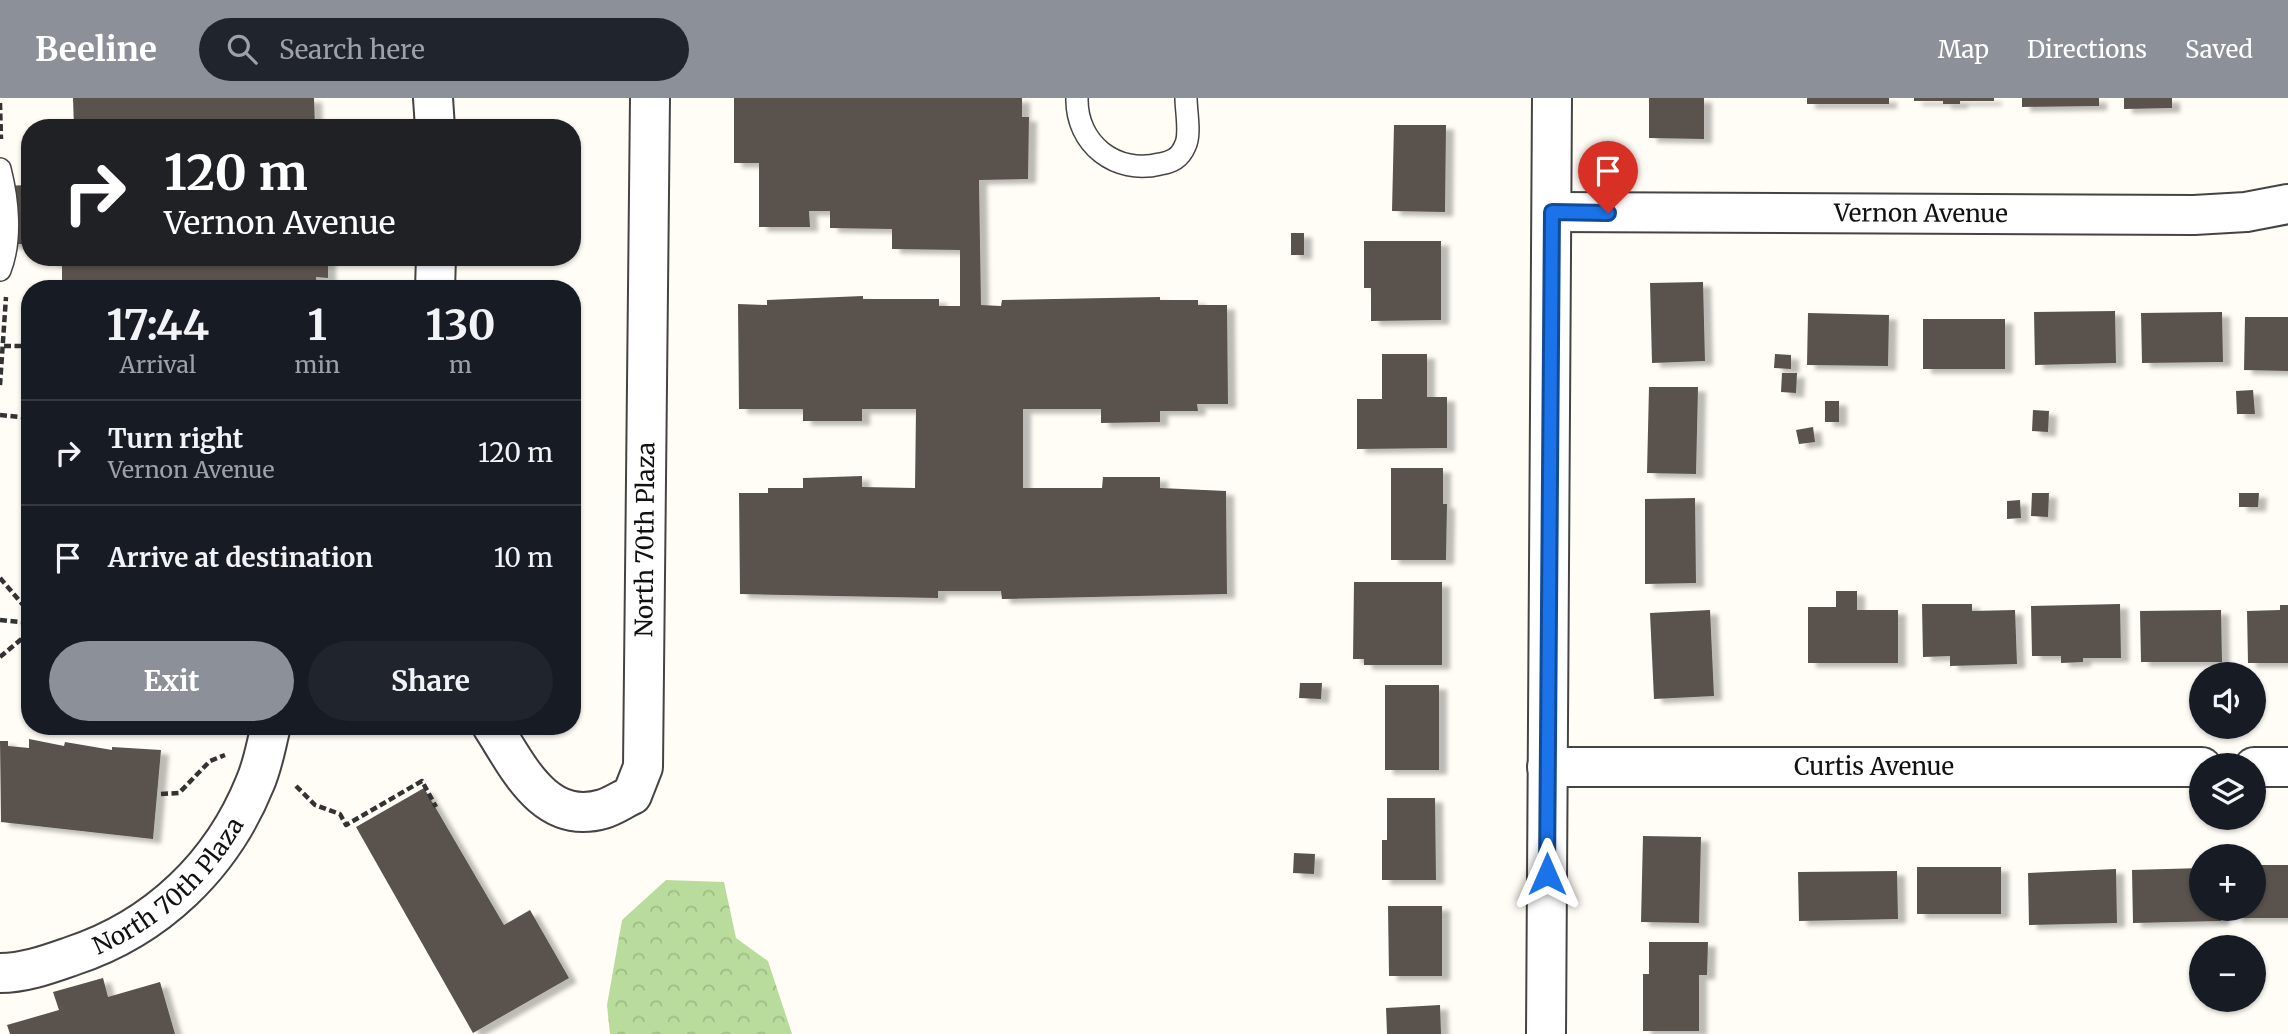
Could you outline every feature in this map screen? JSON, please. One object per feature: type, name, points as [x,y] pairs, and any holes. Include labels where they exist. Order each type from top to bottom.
[{"type":"street","points":[[433,98],[434,119]]},
{"type":"street","name":"North 70th Plaza","points":[[498,735],[537,794],[570,811],[603,809],[632,794],[643,767],[650,98]]},
{"type":"street","points":[[1546,1034],[1552,98]]},
{"type":"street","name":"Vernon Avenue","points":[[1552,212],[2194,215],[2246,212],[2288,204]]},
{"type":"street","name":"North 70th Plaza","points":[[0,973],[39,967],[95,948],[163,910],[179,896],[218,851],[244,808],[268,735]]},
{"type":"street","name":"Curtis Avenue","points":[[1547,767],[2189,767]]},
{"type":"street","points":[[2266,767],[2288,767]]},
{"type":"lane","points":[[1077,98],[1088,137],[1105,156],[1123,166],[1149,167],[1174,161],[1186,145],[1186,98]]},
{"type":"lane","points":[[0,169],[6,191],[7,237],[1,269]]},
{"type":"path","points":[[0,103],[1,145]]},
{"type":"path","points":[[0,385],[8,306],[1,269]]},
{"type":"path","points":[[4,346],[21,346]]},
{"type":"path","points":[[0,415],[21,417]]},
{"type":"path","points":[[0,578],[21,602]]},
{"type":"path","points":[[0,620],[21,622]]},
{"type":"path","points":[[0,657],[21,640]]},
{"type":"path","points":[[161,794],[179,793],[199,770],[220,756],[231,755],[285,776],[315,805],[340,814],[345,825],[422,781],[436,807]]},
{"type":"green space","points":[[666,880],[724,882],[736,938],[768,961],[792,1034],[610,1034],[607,1005],[622,920]]},
{"type":"building","points":[[73,98],[314,98],[315,119],[74,119]]},
{"type":"building","points":[[734,98],[1022,98],[1022,117],[1029,117],[1028,179],[979,180],[981,305],[1001,306],[1002,300],[1160,297],[1160,300],[1198,300],[1198,305],[1227,305],[1228,404],[1197,404],[1198,411],[1160,411],[1160,422],[1101,423],[1101,409],[1023,409],[1023,488],[1102,488],[1103,477],[1160,477],[1160,488],[1226,491],[1227,594],[1002,599],[1001,591],[938,591],[938,598],[740,594],[739,493],[768,493],[768,488],[803,488],[803,478],[862,476],[862,487],[915,488],[916,409],[862,409],[862,421],[803,421],[803,409],[739,409],[738,304],[767,305],[767,300],[863,296],[863,299],[939,299],[939,306],[960,306],[960,250],[892,249],[892,229],[830,228],[830,211],[809,211],[810,227],[759,227],[759,163],[734,163]]},
{"type":"building","points":[[1649,98],[1704,98],[1704,139],[1649,138]]},
{"type":"building","points":[[1807,98],[1889,98],[1889,104],[1807,104]]},
{"type":"building","points":[[1914,98],[1994,98],[1994,101],[1943,104],[1943,101],[1914,101]]},
{"type":"building","points":[[2022,98],[2099,98],[2099,106],[2022,107]]},
{"type":"building","points":[[2124,98],[2172,98],[2172,108],[2124,109]]},
{"type":"building","points":[[1394,125],[1446,125],[1445,212],[1392,211]]},
{"type":"building","points":[[21,185],[21,244],[0,244],[0,186]]},
{"type":"building","points":[[1291,233],[1304,233],[1304,255],[1291,255]]},
{"type":"building","points":[[1364,241],[1441,241],[1441,320],[1371,321],[1371,288],[1364,288]]},
{"type":"building","points":[[62,266],[328,266],[328,278],[316,277],[316,280],[62,280]]},
{"type":"building","points":[[1703,282],[1705,361],[1652,363],[1650,283]]},
{"type":"building","points":[[2115,311],[2116,363],[2035,365],[2034,312]]},
{"type":"building","points":[[2222,312],[2223,362],[2142,363],[2141,313]]},
{"type":"building","points":[[1808,313],[1889,315],[1888,366],[1807,365]]},
{"type":"building","points":[[2245,317],[2288,317],[2288,371],[2244,370]]},
{"type":"building","points":[[1923,319],[2005,319],[2005,369],[1923,369]]},
{"type":"building","points":[[1382,354],[1427,354],[1427,397],[1447,397],[1447,448],[1357,449],[1357,399],[1382,399]]},
{"type":"building","points":[[1775,354],[1791,355],[1791,369],[1774,368]]},
{"type":"building","points":[[1782,373],[1797,373],[1796,393],[1781,392]]},
{"type":"building","points":[[1649,387],[1698,387],[1696,474],[1647,473]]},
{"type":"building","points":[[2253,390],[2255,414],[2237,414],[2236,391]]},
{"type":"building","points":[[1825,401],[1839,401],[1839,422],[1825,422]]},
{"type":"building","points":[[2033,410],[2049,411],[2048,432],[2032,431]]},
{"type":"building","points":[[1813,427],[1815,442],[1799,444],[1796,430]]},
{"type":"building","points":[[1391,468],[1443,468],[1443,504],[1447,504],[1446,560],[1391,560]]},
{"type":"building","points":[[2032,493],[2049,493],[2048,517],[2031,516]]},
{"type":"building","points":[[2239,493],[2259,493],[2258,507],[2239,507]]},
{"type":"building","points":[[1695,498],[1696,583],[1645,584],[1645,499]]},
{"type":"building","points":[[2020,500],[2021,518],[2007,519],[2007,501]]},
{"type":"building","points":[[1354,582],[1442,582],[1442,665],[1364,665],[1364,659],[1353,659]]},
{"type":"building","points":[[1836,591],[1857,591],[1857,610],[1898,610],[1898,663],[1808,663],[1808,607],[1836,607]]},
{"type":"building","points":[[1922,604],[1972,604],[1972,611],[2015,610],[2017,664],[1950,666],[1950,656],[1923,657]]},
{"type":"building","points":[[2120,604],[2121,658],[2083,658],[2083,662],[2061,663],[2061,656],[2032,656],[2031,606]]},
{"type":"building","points":[[2280,605],[2288,605],[2288,663],[2248,662],[2247,611],[2280,610]]},
{"type":"building","points":[[1710,610],[1714,696],[1654,699],[1650,613]]},
{"type":"building","points":[[2221,610],[2222,662],[2141,662],[2140,611]]},
{"type":"building","points":[[1300,683],[1322,683],[1321,699],[1299,698]]},
{"type":"building","points":[[1385,685],[1439,685],[1439,770],[1385,770]]},
{"type":"building","points":[[29,739],[64,746],[65,742],[112,750],[112,747],[161,750],[153,839],[1,822],[0,741],[8,741],[8,746],[29,748]]},
{"type":"building","points":[[424,788],[504,925],[530,910],[569,978],[473,1033],[356,827]]},
{"type":"building","points":[[1387,798],[1435,798],[1436,880],[1382,880],[1382,840],[1387,840]]},
{"type":"building","points":[[1643,836],[1701,837],[1699,923],[1641,922]]},
{"type":"building","points":[[1294,853],[1315,854],[1314,874],[1293,873]]},
{"type":"building","points":[[2266,865],[2288,865],[2288,918],[2266,918]]},
{"type":"building","points":[[1917,867],[2001,867],[2001,914],[1917,914]]},
{"type":"building","points":[[2189,868],[2189,921],[2221,921],[2133,923],[2132,870]]},
{"type":"building","points":[[2116,869],[2117,923],[2029,925],[2028,873]]},
{"type":"building","points":[[1897,871],[1898,919],[1799,921],[1798,872]]},
{"type":"building","points":[[1388,906],[1442,906],[1442,976],[1389,976]]},
{"type":"building","points":[[1649,942],[1708,942],[1707,975],[1699,975],[1699,1031],[1643,1031],[1643,974],[1649,974]]},
{"type":"building","points":[[103,978],[108,997],[160,982],[175,1034],[10,1034],[7,1025],[59,1010],[53,992]]},
{"type":"building","points":[[1440,1005],[1441,1034],[1387,1034],[1386,1008]]},
{"type":"route","points":[[1547,874],[1552,212],[1608,213]]}]
